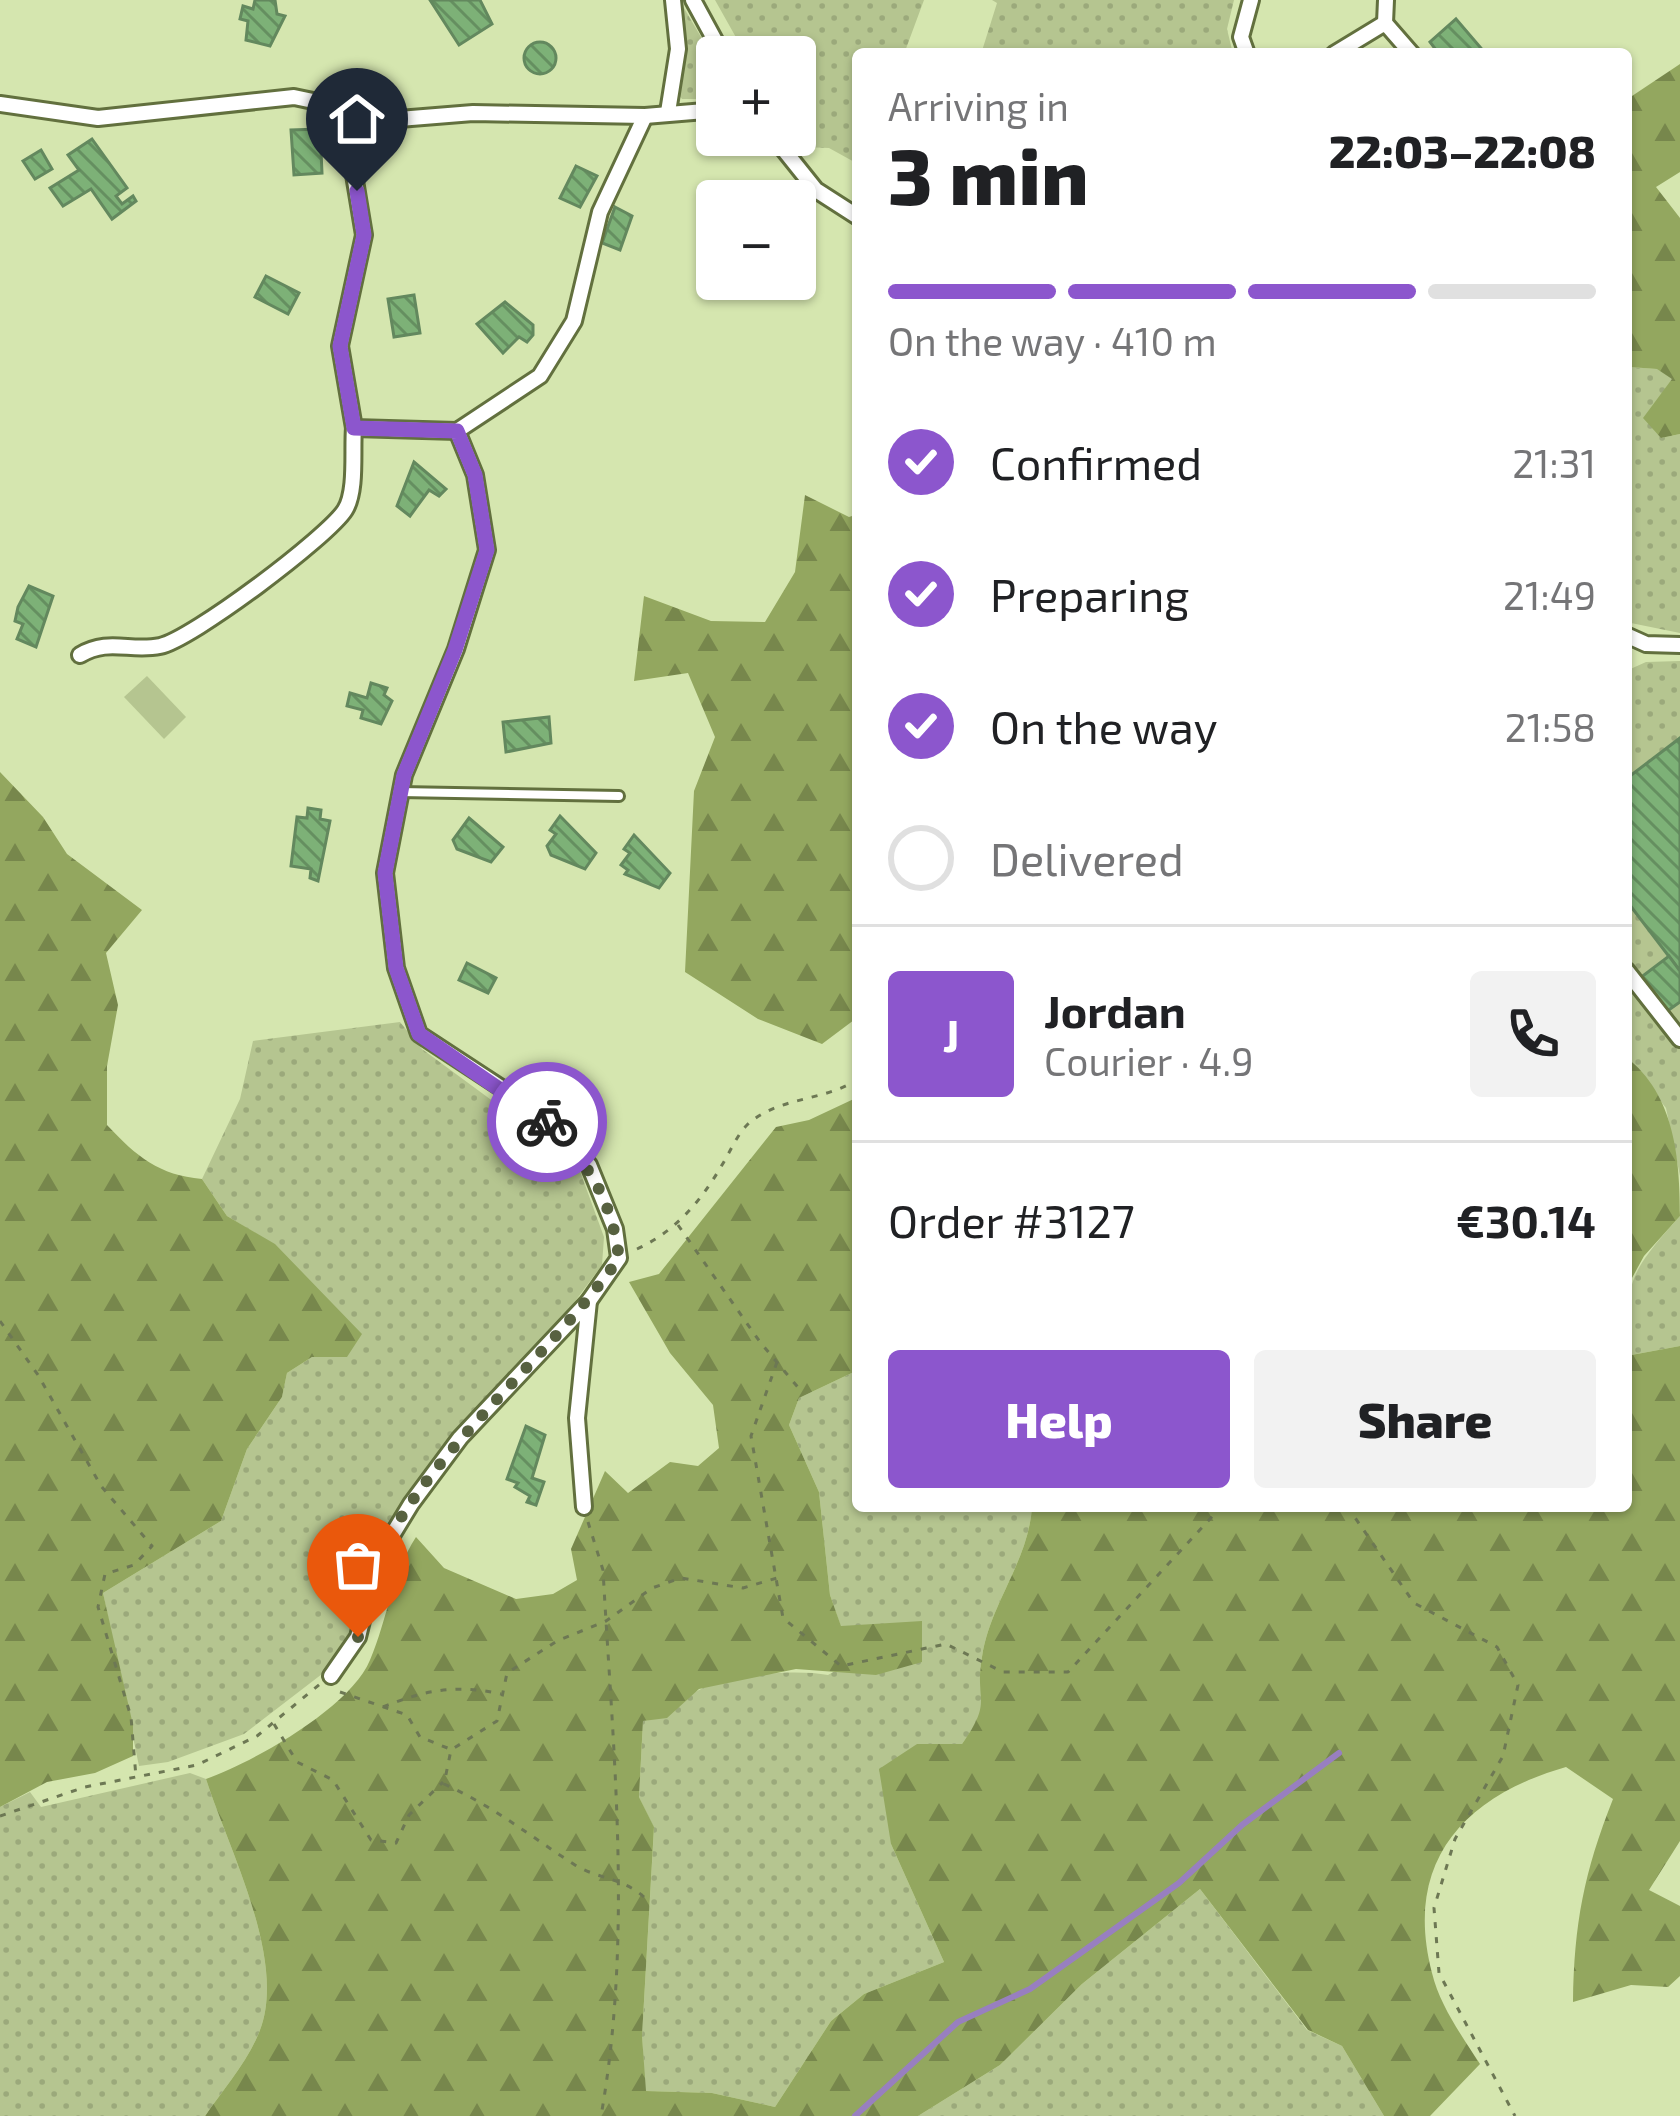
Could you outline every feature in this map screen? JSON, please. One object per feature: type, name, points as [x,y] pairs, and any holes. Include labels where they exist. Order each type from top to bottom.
[{"type":"street","points":[[668,112],[678,49],[673,0]]},
{"type":"street","points":[[693,0],[713,36]]},
{"type":"street","points":[[1245,48],[1241,37],[1251,0]]},
{"type":"street","points":[[1386,0],[1384,22],[1407,48]]},
{"type":"street","points":[[1343,48],[1384,22]]},
{"type":"street","points":[[0,104],[98,118],[294,97],[399,118],[503,112],[645,116],[696,111]]},
{"type":"street","points":[[80,656],[98,644],[162,646],[264,581],[331,527],[349,505],[354,428],[340,346],[364,235],[342,103]]},
{"type":"street","points":[[354,428],[457,431],[540,376],[574,321],[600,212],[645,116]]},
{"type":"street","points":[[789,156],[816,190],[852,213]]},
{"type":"street","points":[[331,1676],[358,1637],[376,1560],[411,1504],[512,1377],[589,1300],[619,1258],[615,1229],[589,1165],[538,1112],[419,1034],[396,968],[385,873],[400,792],[487,550],[475,475],[457,431]]},
{"type":"street","points":[[1632,640],[1680,646]]},
{"type":"street","points":[[1632,978],[1680,1039]]},
{"type":"street","points":[[584,1507],[578,1418],[589,1300]]},
{"type":"lane","points":[[400,792],[619,796]]},
{"type":"path","points":[[619,1258],[667,1235],[708,1189],[744,1128],[770,1108],[838,1092],[852,1082]]},
{"type":"path","points":[[677,1224],[801,1390]]},
{"type":"path","points":[[0,1321],[38,1375],[100,1486],[152,1546],[134,1565],[105,1574],[98,1607],[131,1717],[136,1777]]},
{"type":"path","points":[[778,1362],[751,1436],[783,1618],[841,1666],[946,1644],[1003,1672],[1068,1672],[1216,1512]]},
{"type":"path","points":[[584,1507],[603,1570],[619,1878],[612,2050],[601,2116]]},
{"type":"path","points":[[1351,1512],[1414,1603],[1497,1647],[1518,1685],[1503,1756],[1455,1839],[1434,1908],[1439,1973],[1515,2116]]},
{"type":"path","points":[[273,1722],[297,1762],[333,1780],[371,1840],[396,1843],[409,1815],[445,1780],[451,1750],[497,1721],[507,1673],[557,1641],[606,1621],[652,1588],[681,1578],[743,1588],[777,1578]]},
{"type":"path","points":[[0,1816],[196,1765],[273,1722],[331,1676]]},
{"type":"path","points":[[381,1708],[423,1691],[464,1686],[501,1694]]},
{"type":"path","points":[[340,1692],[407,1715],[421,1737],[451,1750]]},
{"type":"path","points":[[445,1780],[532,1832],[580,1868],[619,1878],[644,1897]]},
{"type":"green space","points":[[715,0],[924,0],[906,48],[852,48],[852,161],[829,148],[816,148],[816,36],[735,36]]},
{"type":"green space","points":[[992,0],[1234,0],[1227,29],[1232,48],[983,48],[997,3]]},
{"type":"green space","points":[[681,3],[700,36],[696,36],[696,99],[682,99],[677,93]]},
{"type":"green space","points":[[1680,64],[1680,172],[1656,187],[1680,218],[1680,434],[1661,438],[1643,418],[1672,379],[1657,369],[1632,367],[1632,96]]},
{"type":"green space","points":[[1632,367],[1658,369],[1673,379],[1661,438],[1680,434],[1680,633],[1632,623]]},
{"type":"green space","points":[[805,495],[852,516],[852,1022],[822,1044],[758,1019],[685,972],[694,791],[715,737],[688,673],[634,681],[644,596],[711,621],[765,622],[795,572]]},
{"type":"green space","points":[[1680,661],[1680,1176],[1666,1108],[1632,1065],[1632,668],[1646,662]]},
{"type":"green space","points":[[147,676],[186,717],[164,739],[124,697]]},
{"type":"green space","points":[[0,772],[43,817],[67,854],[142,910],[106,953],[118,1005],[107,1066],[107,1125],[150,1162],[202,1179],[227,1216],[275,1244],[362,1334],[347,1357],[312,1357],[287,1373],[282,1397],[247,1449],[221,1521],[103,1593],[133,1725],[133,1756],[95,1773],[47,1782],[0,1807]]},
{"type":"green space","points":[[400,1022],[422,1049],[577,1163],[604,1237],[602,1265],[556,1327],[480,1405],[396,1516],[369,1560],[354,1632],[322,1674],[244,1734],[168,1762],[139,1766],[103,1593],[221,1521],[247,1449],[282,1397],[287,1373],[312,1357],[347,1357],[275,1245],[227,1216],[202,1179],[240,1099],[253,1041]]},
{"type":"green space","points":[[1632,1063],[1665,1109],[1678,1172],[1680,1216],[1644,1256],[1632,1278]]},
{"type":"green space","points":[[852,1100],[852,1373],[799,1398],[789,1425],[819,1492],[830,1595],[841,1626],[922,1621],[922,1662],[876,1675],[796,1669],[699,1689],[667,1718],[643,1721],[639,1797],[654,1827],[642,2036],[646,2091],[712,2093],[775,2107],[831,2021],[864,1994],[944,1962],[891,1844],[879,1769],[917,1744],[962,1744],[972,1729],[980,1709],[986,1637],[1024,1545],[1031,1512],[1632,1512],[1632,1355],[1680,1346],[1680,1841],[1649,1890],[1680,1906],[1680,1976],[1668,1987],[1631,1985],[1573,2002],[1582,1899],[1613,1799],[1566,1767],[1498,1796],[1471,1816],[1450,1839],[1435,1867],[1426,1898],[1425,1933],[1432,1973],[1446,2009],[1480,2064],[1430,2116],[1384,2116],[1342,2046],[1308,2030],[1200,1889],[1082,1984],[1000,2065],[918,2116],[205,2116],[249,2052],[266,2002],[261,1938],[206,1779],[299,1731],[359,1678],[416,1537],[444,1568],[516,1599],[553,1594],[577,1580],[571,1549],[605,1471],[628,1493],[670,1462],[698,1466],[719,1448],[713,1405],[670,1353],[629,1282],[659,1274],[776,1127],[809,1120]]},
{"type":"green space","points":[[1680,1216],[1680,1346],[1632,1355],[1632,1286],[1650,1251]]},
{"type":"green space","points":[[852,1373],[852,1512],[1031,1512],[1024,1545],[986,1637],[979,1717],[962,1744],[917,1744],[891,1844],[944,1962],[864,1994],[831,2021],[775,2107],[712,2093],[645,2091],[642,2036],[654,1828],[639,1797],[643,1721],[728,1680],[781,1673],[828,1675],[922,1622],[841,1627],[830,1595],[819,1492],[789,1425],[799,1398]]},
{"type":"green space","points":[[190,1773],[206,1779],[261,1938],[266,2002],[249,2052],[205,2116],[0,2116],[0,1807],[30,1792],[41,1807]]},
{"type":"green space","points":[[1200,1889],[1307,2030],[1342,2046],[1384,2116],[918,2116],[1000,2065],[1082,1984]]},
{"type":"building","points":[[255,0],[275,0],[277,14],[285,16],[270,46],[246,40],[248,21],[240,19],[243,6],[253,9]]},
{"type":"building","points":[[430,0],[480,0],[492,24],[459,45]]},
{"type":"building","points":[[1456,19],[1481,48],[1434,48],[1430,42]]},
{"type":"building","points":[[540,42],[551,47],[556,58],[551,69],[540,74],[529,69],[524,58],[529,47]]},
{"type":"building","points":[[320,129],[322,173],[294,175],[291,130]]},
{"type":"building","points":[[92,139],[127,188],[116,196],[122,204],[133,196],[136,201],[112,219],[91,189],[63,206],[50,188],[79,170],[68,155]]},
{"type":"building","points":[[41,150],[52,169],[35,179],[23,161]]},
{"type":"building","points":[[576,166],[597,176],[580,207],[560,198]]},
{"type":"building","points":[[615,207],[632,216],[620,250],[602,243]]},
{"type":"building","points":[[266,276],[299,293],[288,314],[255,297]]},
{"type":"building","points":[[414,295],[420,333],[394,337],[388,299]]},
{"type":"building","points":[[505,302],[533,325],[533,335],[527,342],[519,337],[503,353],[477,324]]},
{"type":"building","points":[[414,462],[446,489],[439,496],[429,490],[410,516],[397,506]]},
{"type":"building","points":[[29,586],[53,596],[36,647],[17,639],[23,624],[15,621],[18,607]]},
{"type":"building","points":[[371,683],[387,688],[384,695],[392,701],[381,724],[361,718],[363,710],[347,706],[350,693],[367,698]]},
{"type":"building","points":[[549,717],[551,743],[506,752],[503,722]]},
{"type":"building","points":[[1680,738],[1680,971],[1632,908],[1632,774]]},
{"type":"building","points":[[308,808],[321,810],[320,819],[330,821],[318,881],[310,878],[311,869],[291,866],[297,817],[307,818]]},
{"type":"building","points":[[560,816],[596,853],[585,869],[551,855],[547,846],[556,834],[550,830]]},
{"type":"building","points":[[469,818],[503,847],[491,862],[457,849],[453,840]]},
{"type":"building","points":[[634,835],[670,873],[659,888],[625,874],[628,870],[621,865],[630,853],[624,849]]},
{"type":"building","points":[[1669,956],[1680,971],[1680,1002],[1666,1012],[1640,978]]},
{"type":"building","points":[[467,963],[496,978],[488,993],[459,980]]},
{"type":"building","points":[[526,1426],[545,1435],[532,1478],[544,1482],[536,1505],[527,1502],[530,1496],[515,1487],[518,1483],[507,1479]]},
{"type":"waterway","points":[[855,2116],[958,2022],[1030,1989],[1179,1883],[1242,1825],[1339,1753]]},
{"type":"way so far","points":[[358,1637],[376,1560],[411,1504],[460,1438],[512,1377],[589,1300],[619,1258],[615,1229],[589,1165],[547,1122]]},
{"type":"route","points":[[357,191],[364,235],[340,346],[354,428],[457,431],[475,475],[487,550],[455,650],[404,775],[385,873],[396,968],[419,1034],[547,1122]]}]
